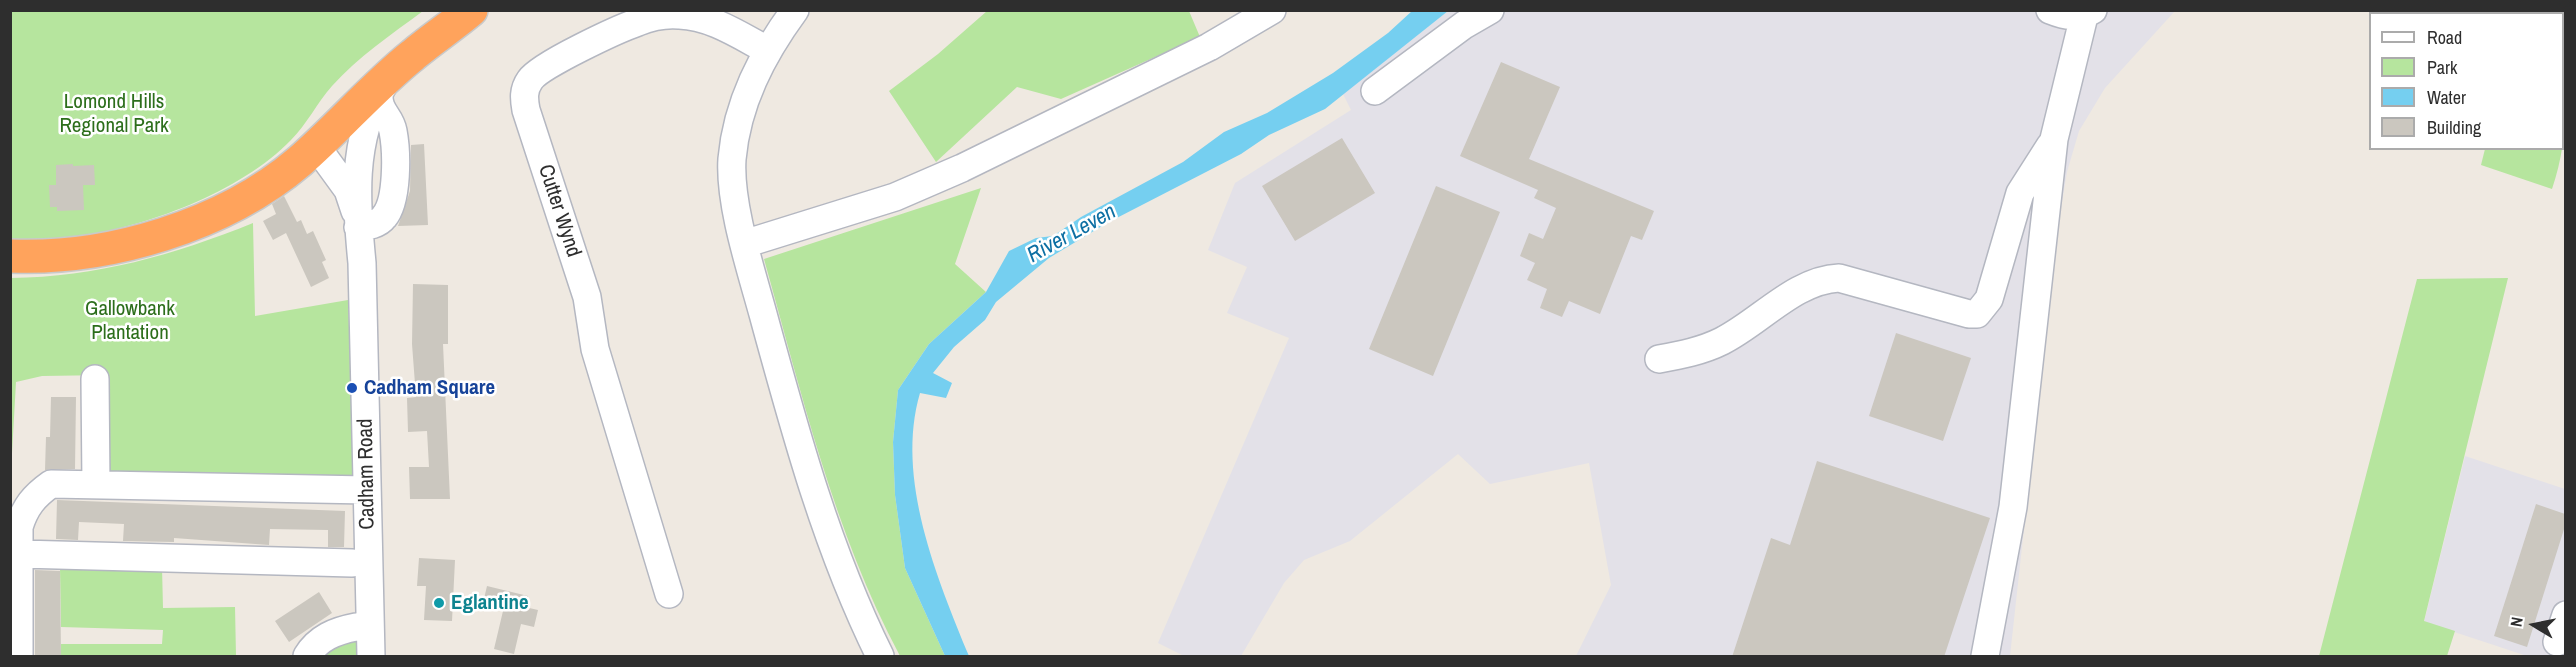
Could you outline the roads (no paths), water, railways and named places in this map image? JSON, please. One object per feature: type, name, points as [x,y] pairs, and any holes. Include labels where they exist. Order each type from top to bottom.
[{"type":"highway","points":[[10,256],[61,256],[108,250],[144,240],[226,207],[267,184],[316,146],[382,87],[413,54],[471,10]]},
{"type":"street","points":[[795,10],[758,66],[739,121],[732,161],[746,252],[800,450],[831,545],[880,657]]},
{"type":"street","points":[[746,252],[895,197],[952,172],[1209,47],[1272,10]]},
{"type":"street","points":[[1982,651],[2013,507],[2054,139],[2088,13],[2050,10]]},
{"type":"street","points":[[1375,91],[1483,12]]},
{"type":"street","name":"Cutter Wynd","points":[[669,594],[595,349],[587,297],[526,110],[525,88],[539,70],[637,22],[662,16],[677,14],[724,26],[767,50]]},
{"type":"street","points":[[358,224],[376,224],[384,218],[393,196],[393,130],[378,104],[382,87]]},
{"type":"street","name":"Cadham Road","points":[[371,657],[362,263],[358,224],[359,152],[367,119],[382,87]]},
{"type":"street","points":[[1659,359],[1697,351],[1722,341],[1803,289],[1825,279],[1839,278],[1969,314],[1977,314],[1989,299],[2019,193],[2054,139]]},
{"type":"street","name":"Cadham Road","points":[[316,146],[348,190],[358,224]]},
{"type":"street","points":[[95,379],[96,485]]},
{"type":"street","points":[[19,657],[21,554],[19,527],[24,513],[36,494],[51,484],[368,490]]},
{"type":"street","points":[[21,554],[352,563]]},
{"type":"street","points":[[2557,642],[2565,615]]},
{"type":"street","points":[[307,657],[312,648],[327,637],[356,627]]},
{"type":"water","name":"River Leven","points":[[1412,11],[1448,11],[1325,109],[1269,135],[1241,154],[1107,223],[1049,258],[996,302],[985,320],[954,347],[933,373],[952,383],[946,398],[920,393],[914,426],[913,459],[916,493],[933,561],[969,656],[945,656],[905,568],[895,495],[893,442],[898,390],[929,344],[986,292],[1009,251],[1036,238],[1053,236],[1081,217],[1183,162],[1224,132],[1267,113],[1333,73],[1388,33]]},
{"type":"place","name":"Cadham Square","points":[[352,388]]},
{"type":"place","name":"Eglantine","points":[[439,603]]},
{"type":"park label","name":"Lomond Hills Regional Park","points":[[114,114]]},
{"type":"park label","name":"Gallowbank Plantation","points":[[130,321]]}]
